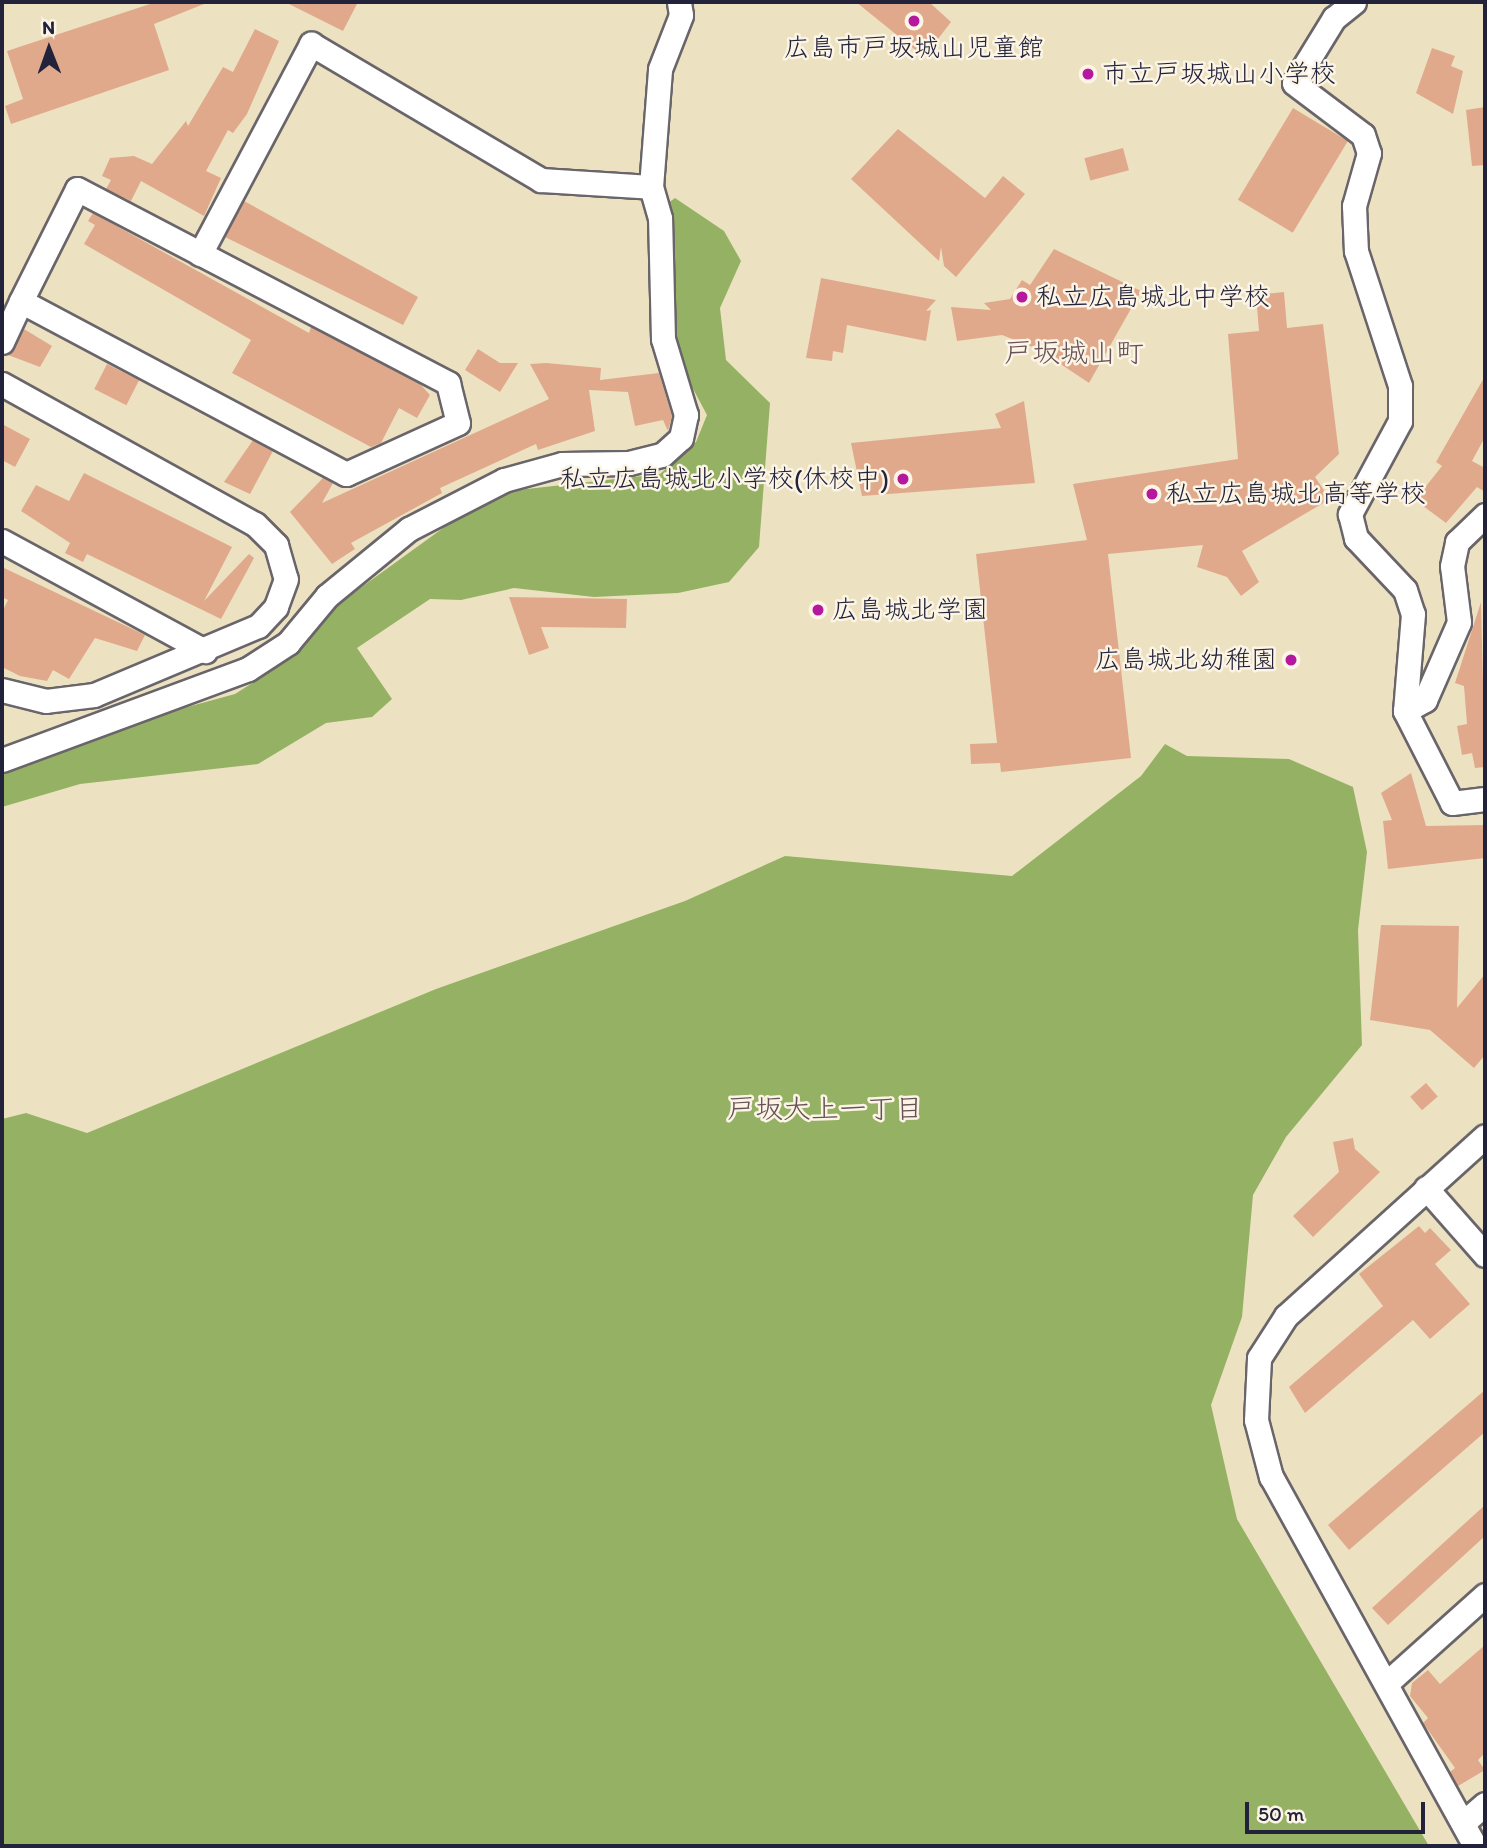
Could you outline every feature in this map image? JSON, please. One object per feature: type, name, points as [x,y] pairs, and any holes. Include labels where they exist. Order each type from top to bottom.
[{"type":"street","points":[[2,760],[248,669],[288,643],[327,596],[409,529],[504,480],[562,464],[629,463],[663,455],[681,438],[686,415],[663,339],[660,218],[651,187],[660,69],[681,15],[679,2]]},
{"type":"street","points":[[1354,2],[1334,18],[1294,83],[1363,135],[1369,153],[1354,206],[1356,251],[1400,386],[1400,421],[1350,514],[1356,538],[1405,590],[1413,614],[1405,711],[1452,803],[1485,799]]},
{"type":"street","points":[[200,254],[311,44],[541,180],[651,187]]},
{"type":"street","points":[[2,342],[21,301],[77,189],[448,383],[458,423],[346,474],[21,301]]},
{"type":"street","points":[[2,384],[255,524],[276,545],[286,579],[276,607],[258,626],[205,651],[94,695],[46,701],[2,690]]},
{"type":"street","points":[[1405,711],[1424,699],[1460,622],[1452,566],[1457,542],[1485,514]]},
{"type":"street","points":[[2,541],[205,651]]},
{"type":"street","points":[[1475,1846],[1388,1682],[1271,1478],[1255,1420],[1259,1358],[1286,1316],[1485,1136]]},
{"type":"street","points":[[1426,1188],[1485,1255]]},
{"type":"street","points":[[1388,1682],[1485,1595]]},
{"type":"street","points":[[1464,1823],[1485,1804]]},
{"type":"green space","points":[[675,198],[724,231],[741,261],[720,308],[726,360],[770,403],[759,547],[729,582],[678,593],[594,597],[514,588],[461,600],[430,599],[357,648],[392,699],[372,717],[326,723],[258,764],[80,784],[2,807],[2,772],[147,718],[235,694],[284,663],[334,607],[457,518],[509,491],[660,474],[696,442],[707,415],[682,368],[666,302],[661,208]]},
{"type":"green space","points":[[1165,744],[1187,756],[1289,759],[1353,787],[1367,852],[1358,930],[1362,1045],[1286,1137],[1253,1195],[1242,1317],[1211,1405],[1237,1519],[1429,1846],[2,1846],[2,1119],[26,1113],[87,1133],[436,989],[685,901],[785,856],[1012,876],[1141,776]]},
{"type":"building","points":[[156,2],[209,2],[154,24],[169,70],[11,124],[5,106],[23,99],[7,51]]},
{"type":"building","points":[[285,2],[358,2],[343,31]]},
{"type":"building","points":[[856,2],[929,2],[951,22],[924,57]]},
{"type":"building","points":[[255,29],[279,41],[247,114],[233,133],[228,130],[206,171],[221,178],[204,216],[141,181],[131,201],[106,189],[111,180],[102,176],[110,158],[134,156],[152,164],[186,121],[188,126],[223,67],[233,72]]},
{"type":"building","points":[[1432,48],[1455,56],[1451,66],[1463,71],[1453,114],[1416,93]]},
{"type":"building","points":[[1485,107],[1485,165],[1472,166],[1466,110]]},
{"type":"building","points":[[1293,108],[1348,141],[1293,233],[1238,200]]},
{"type":"building","points":[[898,129],[985,198],[1003,176],[1025,194],[956,277],[944,266],[941,247],[939,261],[851,179]]},
{"type":"building","points":[[1123,148],[1129,170],[1090,181],[1084,158]]},
{"type":"building","points":[[244,201],[418,297],[403,325],[225,237]]},
{"type":"building","points":[[93,213],[309,333],[311,327],[420,384],[430,395],[417,418],[399,408],[381,443],[371,447],[232,373],[251,340],[84,244],[95,225],[88,221]]},
{"type":"building","points":[[1054,249],[1141,291],[1089,383],[1038,349],[1002,335],[957,341],[951,307],[991,310],[984,303],[1010,299],[1022,280],[1030,285]]},
{"type":"building","points":[[821,278],[936,300],[926,311],[931,310],[926,341],[847,325],[843,353],[833,351],[832,361],[806,358]]},
{"type":"building","points":[[1284,292],[1287,328],[1323,324],[1339,454],[1315,477],[1330,499],[1242,551],[1259,582],[1241,596],[1227,577],[1197,567],[1203,545],[1108,554],[1131,758],[1001,772],[1000,763],[971,764],[970,744],[997,743],[976,554],[1087,540],[1073,484],[1238,459],[1228,334],[1259,331],[1256,295]]},
{"type":"building","points":[[24,329],[52,346],[40,367],[8,355]]},
{"type":"building","points":[[478,349],[500,363],[518,363],[500,392],[465,370]]},
{"type":"building","points":[[107,364],[139,380],[126,405],[94,389]]},
{"type":"building","points":[[530,364],[601,368],[600,380],[659,373],[672,416],[668,431],[663,420],[635,426],[628,392],[589,390],[595,431],[538,450],[536,444],[440,488],[442,493],[351,543],[355,549],[332,564],[290,512],[323,478],[333,483],[322,503],[549,399]]},
{"type":"building","points":[[1485,376],[1485,437],[1472,461],[1485,468],[1485,492],[1477,487],[1446,523],[1415,500],[1442,466],[1436,462]]},
{"type":"building","points":[[1024,401],[1035,483],[862,496],[851,443],[1001,428],[995,414]]},
{"type":"building","points":[[2,424],[30,439],[15,467],[2,460]]},
{"type":"building","points":[[253,440],[273,451],[250,494],[224,482]]},
{"type":"building","points":[[84,473],[232,547],[204,601],[249,554],[254,558],[221,619],[87,554],[83,562],[65,553],[70,543],[21,511],[36,485],[69,501]]},
{"type":"building","points":[[2,567],[145,635],[137,651],[95,638],[69,679],[53,670],[47,681],[20,676],[2,667],[2,612],[8,600],[2,597]]},
{"type":"building","points":[[509,597],[627,599],[626,628],[541,627],[549,648],[529,655]]},
{"type":"building","points":[[1481,602],[1485,767],[1475,768],[1472,753],[1462,755],[1457,726],[1467,724],[1464,686],[1455,683]]},
{"type":"building","points":[[1411,773],[1426,826],[1485,825],[1485,858],[1388,869],[1383,821],[1392,820],[1381,793]]},
{"type":"building","points":[[1381,925],[1459,926],[1457,1008],[1485,974],[1485,1055],[1474,1068],[1430,1030],[1370,1020]]},
{"type":"building","points":[[1426,1083],[1438,1097],[1422,1110],[1410,1097]]},
{"type":"building","points":[[1353,1138],[1355,1149],[1380,1172],[1313,1237],[1293,1216],[1339,1172],[1333,1142]]},
{"type":"building","points":[[1419,1226],[1425,1233],[1430,1228],[1451,1250],[1435,1264],[1470,1304],[1430,1339],[1413,1320],[1305,1413],[1289,1387],[1383,1306],[1359,1274]]},
{"type":"building","points":[[1485,1390],[1485,1432],[1349,1550],[1328,1525]]},
{"type":"building","points":[[1485,1505],[1485,1536],[1388,1625],[1372,1608]]},
{"type":"building","points":[[1485,1645],[1485,1753],[1478,1760],[1485,1770],[1458,1786],[1450,1772],[1455,1768],[1423,1723],[1428,1718],[1410,1696],[1412,1683],[1428,1670],[1440,1684]]},
{"type":"place","name":"広島市戸坂城山児童館","points":[[914,21]]},
{"type":"place","name":"市立戸坂城山小学校","points":[[1088,74]]},
{"type":"place","name":"私立広島城北中学校","points":[[1022,297]]},
{"type":"place","name":"私立広島城北小学校(休校中)","points":[[903,479]]},
{"type":"place","name":"私立広島城北高等学校","points":[[1152,494]]},
{"type":"place","name":"広島城北学園","points":[[818,610]]},
{"type":"place","name":"広島城北幼稚園","points":[[1291,660]]},
{"type":"district","name":"戸坂城山町","points":[[1074,352]]},
{"type":"district","name":"戸坂大上一丁目","points":[[825,1108]]}]
